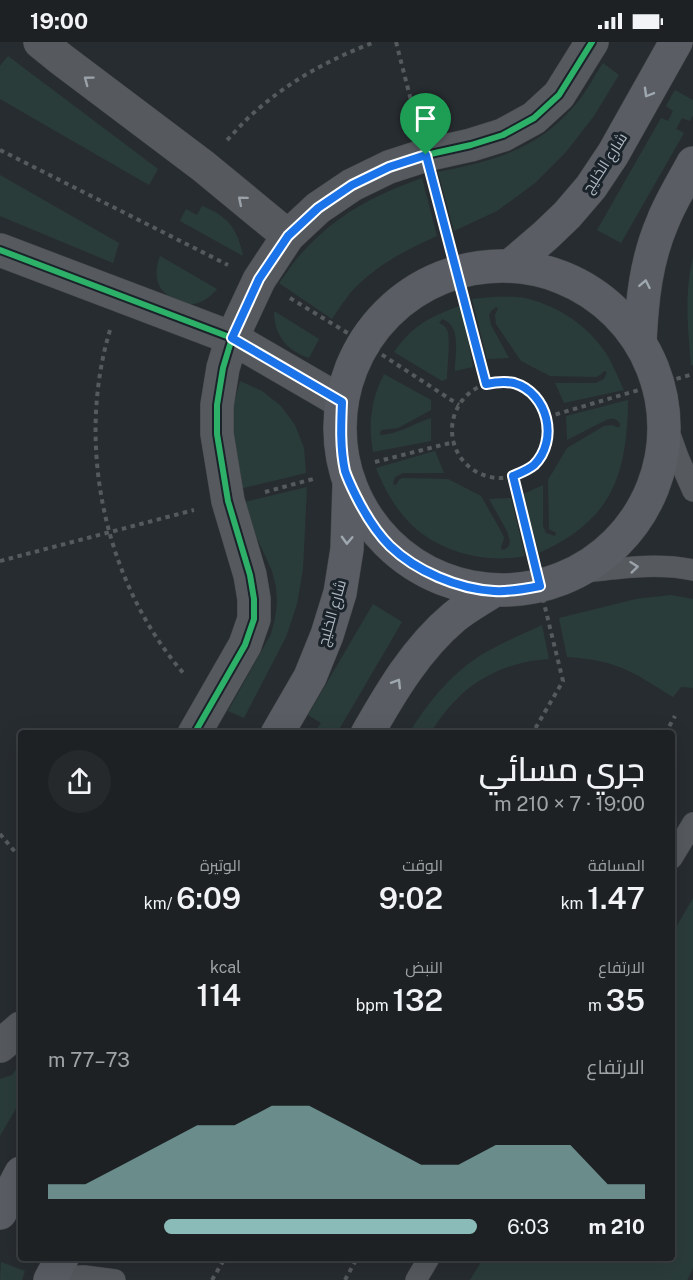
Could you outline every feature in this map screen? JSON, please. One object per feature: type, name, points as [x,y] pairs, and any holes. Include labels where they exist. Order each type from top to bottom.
[{"type":"main road","name":"شارع الخليج","points":[[510,266],[567,215],[591,187],[613,154],[676,42]]},
{"type":"main road","points":[[640,342],[642,298],[649,261],[662,221],[693,164]]},
{"type":"main road","points":[[486,266],[510,266],[549,272],[584,288],[616,311],[640,342],[651,363],[658,384],[664,418],[661,456],[651,492],[632,525],[607,552],[576,573],[540,586],[494,591],[456,584],[420,569],[390,546],[366,516],[349,482],[340,436],[342,402],[350,371],[364,343],[390,310],[424,285],[456,271],[486,266]]},
{"type":"main road","name":"شارع الخليج","points":[[279,730],[310,677],[327,635],[340,593],[347,549],[349,482]]},
{"type":"main road","points":[[369,730],[401,676],[426,645],[455,617],[494,591]]},
{"type":"main road","points":[[6,1212],[18,1181]]},
{"type":"street","points":[[40,42],[202,166],[288,236]]},
{"type":"street","points":[[196,730],[245,645],[254,619],[254,598],[250,575],[228,501],[217,434],[217,405],[223,368],[232,338],[259,279],[288,236],[318,208],[352,185],[389,167],[426,155],[471,146],[503,135],[534,118],[559,94],[592,42]]},
{"type":"street","points":[[0,250],[232,338],[342,402]]},
{"type":"street","points":[[0,1046],[18,1031]]},
{"type":"lane","points":[[664,418],[693,490]]},
{"type":"lane","points":[[576,573],[650,566],[693,570]]},
{"type":"lane","points":[[675,853],[693,823]]},
{"type":"lane","points":[[416,1280],[427,1261]]},
{"type":"lane","points":[[55,1272],[115,1280]]},
{"type":"path","points":[[202,166],[256,110],[304,75],[375,42]]},
{"type":"path","points":[[396,42],[486,384]]},
{"type":"path","points":[[0,150],[259,279],[364,343],[459,405]]},
{"type":"path","points":[[120,295],[103,353],[96,413],[97,473],[109,533],[126,580],[150,627],[180,669],[211,705]]},
{"type":"path","points":[[547,417],[693,374]]},
{"type":"path","points":[[501,381],[516,384],[530,391],[540,403],[547,417],[548,430],[542,454],[534,464],[513,476],[497,478],[483,475],[459,456],[454,442],[452,429],[459,405],[475,388],[486,384],[501,381]]},
{"type":"path","points":[[513,476],[563,681],[534,730]]},
{"type":"path","points":[[667,730],[675,716]]},
{"type":"path","points":[[0,834],[18,855]]},
{"type":"path","points":[[212,1280],[223,1261]]},
{"type":"path","points":[[345,1280],[355,1261]]},
{"type":"shaded area","points":[[8,56],[158,169],[149,185],[0,99],[0,66]]},
{"type":"shaded area","points":[[603,63],[619,75],[594,116],[566,152],[535,183],[497,211],[454,231],[438,172],[478,163],[514,151],[547,132],[577,103]]},
{"type":"shaded area","points":[[675,90],[693,100],[693,115],[690,121],[682,118],[676,129],[684,133],[621,243],[597,230],[661,118],[668,121],[673,111],[666,106]]},
{"type":"shaded area","points":[[0,175],[119,243],[113,263],[0,216]]},
{"type":"shaded area","points":[[422,178],[437,236],[402,253],[370,274],[351,292],[332,319],[279,283],[315,239],[342,217],[372,199]]},
{"type":"shaded area","points":[[202,206],[218,214],[230,224],[238,238],[243,256],[180,221],[186,209],[197,215]]},
{"type":"shaded area","points":[[160,256],[217,289],[196,304],[172,298],[162,289],[157,278]]},
{"type":"shaded area","points":[[693,257],[693,365],[691,365],[688,298]]},
{"type":"shaded area","points":[[492,297],[529,299],[562,312],[572,319],[590,334],[605,352],[624,390],[564,403],[555,383],[596,383],[604,379],[607,372],[604,371],[596,377],[550,376],[521,361],[496,324],[495,315],[498,308],[496,307],[489,315],[491,325],[509,358],[487,359],[472,299]]},
{"type":"shaded area","points":[[462,305],[473,367],[455,371],[455,334],[448,322],[442,319],[439,323],[446,329],[449,339],[447,379],[442,381],[394,352],[401,342],[424,322]]},
{"type":"shaded area","points":[[274,311],[319,339],[309,358],[294,351],[283,341],[276,327]]},
{"type":"shaded area","points":[[384,374],[431,400],[431,410],[398,428],[381,430],[380,435],[400,431],[431,418],[431,441],[373,452],[372,412],[376,393]]},
{"type":"shaded area","points":[[240,381],[262,391],[281,406],[295,425],[304,448],[306,473],[239,489],[233,463],[233,407]]},
{"type":"shaded area","points":[[628,400],[624,451],[611,493],[584,526],[539,553],[521,495],[543,485],[543,526],[546,533],[555,536],[556,533],[549,529],[548,480],[567,448],[604,426],[620,427],[614,419],[608,419],[567,440],[566,416]]},
{"type":"shaded area","points":[[435,451],[444,473],[403,473],[395,477],[393,484],[396,485],[402,478],[448,479],[481,496],[502,533],[504,538],[501,549],[504,550],[509,546],[510,541],[489,499],[511,498],[525,556],[485,558],[447,548],[416,529],[401,513],[384,487],[376,468]]},
{"type":"shaded area","points":[[307,487],[303,569],[297,604],[286,637],[244,718],[228,711],[271,634],[277,603],[272,571],[241,503]]},
{"type":"shaded area","points":[[671,595],[693,599],[693,688],[681,687],[673,697],[622,668],[608,663],[567,657],[559,618],[636,599]]},
{"type":"shaded area","points":[[373,604],[402,622],[339,730],[328,728],[316,730],[321,723],[308,715]]},
{"type":"shaded area","points":[[542,625],[549,659],[517,664],[497,671],[463,693],[449,707],[432,730],[411,730],[439,691],[467,665],[493,648]]},
{"type":"shaded area","points":[[693,898],[693,1268],[687,1280],[470,1280],[482,1261],[675,1261],[675,929]]},
{"type":"shaded area","points":[[18,1067],[18,1105],[0,1136],[0,1079],[12,1075]]},
{"type":"shaded area","points":[[1,1262],[25,1271],[22,1280],[0,1280]]},
{"type":"cycle path","points":[[196,730],[245,645],[254,619],[254,599],[250,575],[228,501],[217,434],[217,405],[223,368],[232,338],[259,280],[288,236],[318,208],[352,185],[389,167],[503,135],[534,118],[559,95],[592,42]]},
{"type":"cycle path","points":[[0,250],[232,338],[342,402]]},
{"type":"route","points":[[426,155],[486,384],[501,381],[516,384],[530,391],[540,403],[547,417],[548,430],[542,454],[534,464],[513,476],[540,586],[494,591],[456,584],[420,569],[390,546],[366,516],[345,470],[340,436],[342,402],[232,338],[259,279],[288,236],[318,208],[352,185],[389,167],[426,155]]}]
